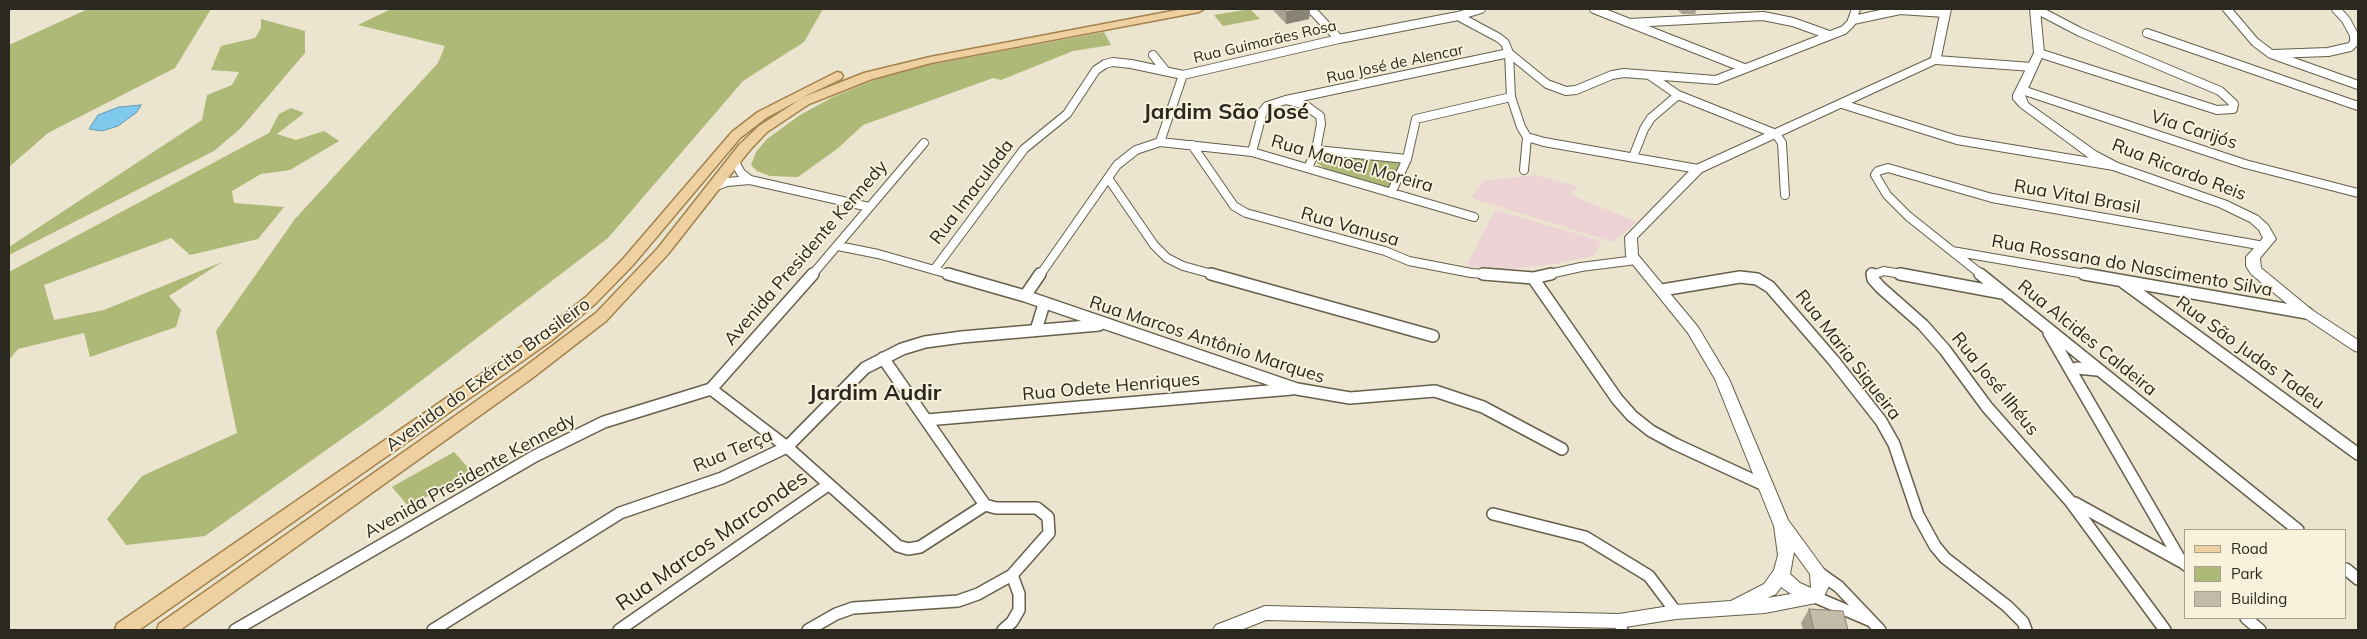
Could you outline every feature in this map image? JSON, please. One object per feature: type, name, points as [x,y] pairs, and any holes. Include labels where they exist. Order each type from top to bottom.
[{"type":"main road","name":"Avenida do Exército Brasileiro","points":[[124,630],[546,337],[591,300],[628,262],[736,135],[762,115],[818,84],[871,65],[941,48],[1154,9]]},
{"type":"main road","name":"Avenida do Exército Brasileiro","points":[[166,630],[525,375],[601,317],[663,251],[735,162],[744,148],[763,129],[805,101],[868,76],[930,60],[1199,9]]},
{"type":"main road","points":[[2022,90],[2038,53],[2035,9]]},
{"type":"main road","points":[[1816,597],[1822,586],[1818,572],[1781,523],[1714,364],[1693,330],[1662,290],[1632,256],[1631,237],[1698,169],[1936,60],[1946,11]]},
{"type":"main road","name":"Rua Ricardo Reis","points":[[2022,90],[2019,99],[2024,105],[2093,155],[2114,166],[2240,211],[2254,219],[2264,228],[2270,239],[2264,246]]},
{"type":"main road","points":[[736,135],[744,148]]},
{"type":"main road","points":[[2264,246],[2254,257],[2253,266],[2256,271],[2307,313],[2358,347]]},
{"type":"main road","points":[[1781,523],[1783,569],[1794,588],[1816,597]]},
{"type":"main road","points":[[1783,569],[1818,572]]},
{"type":"main road","points":[[1732,608],[1770,589],[1783,569]]},
{"type":"main road","points":[[1222,630],[1265,613],[1621,625],[1676,612],[1765,606],[1816,597]]},
{"type":"street","points":[[1310,9],[1339,39]]},
{"type":"street","name":"Rua Guimarães Rosa","points":[[1160,142],[1183,75],[1339,39],[1458,16],[1481,9]]},
{"type":"street","points":[[1594,9],[1744,68]]},
{"type":"street","points":[[1509,54],[1556,90],[1576,90],[1612,75],[1624,73],[1716,80],[1844,30],[1853,20],[1856,9]]},
{"type":"street","points":[[2035,9],[2098,39],[2220,91],[2234,104],[2233,109],[2217,110],[2038,53]]},
{"type":"street","points":[[2227,9],[2255,42],[2271,54],[2358,85]]},
{"type":"street","points":[[2271,54],[2328,52],[2350,47],[2354,43],[2354,35],[2346,20],[2336,9]]},
{"type":"street","points":[[1853,20],[1900,10],[1946,11]]},
{"type":"street","points":[[1458,16],[1505,43],[1509,54],[1511,97],[1521,127],[1527,137],[1524,170]]},
{"type":"street","points":[[1630,23],[1763,16],[1793,22],[1829,35]]},
{"type":"street","points":[[2146,33],[2358,106]]},
{"type":"street","name":"Rua José de Alencar","points":[[1286,100],[1509,54]]},
{"type":"street","points":[[1153,55],[1165,70]]},
{"type":"street","points":[[1936,60],[2032,67]]},
{"type":"street","name":"Rua Imaculada","points":[[934,270],[1024,149],[1067,114],[1099,66],[1113,62],[1165,70],[1183,75]]},
{"type":"street","points":[[1648,74],[1678,95],[1776,134],[1782,143],[1785,195]]},
{"type":"street","name":"Via Carijós","points":[[2022,90],[2245,164],[2358,192]]},
{"type":"street","points":[[1633,157],[1644,129],[1651,118],[1678,95]]},
{"type":"street","points":[[1392,193],[1406,159],[1416,119],[1422,116],[1511,97]]},
{"type":"street","points":[[1252,152],[1263,111],[1267,106],[1286,100],[1305,105],[1320,116],[1320,134],[1316,150],[1308,168]]},
{"type":"street","points":[[1842,104],[1957,140],[2114,166]]},
{"type":"street","points":[[1527,137],[1544,142],[1698,169]]},
{"type":"street","points":[[1025,296],[1116,165],[1126,156],[1160,142]]},
{"type":"street","name":"Rua Manoel Moreira","points":[[1160,142],[1252,152],[1474,217]]},
{"type":"street","name":"Avenida Presidente Kennedy","points":[[235,630],[535,456],[604,422],[711,389],[838,246],[924,143]]},
{"type":"street","name":"Rua Vanusa","points":[[1192,145],[1234,206],[1254,216],[1384,252],[1409,261],[1471,273],[1533,278],[1581,267],[1636,260]]},
{"type":"street","points":[[1316,150],[1406,159]]},
{"type":"street","points":[[735,162],[741,173],[750,180]]},
{"type":"street","name":"Rua Vital Brasil","points":[[1888,168],[1992,198],[2264,246]]},
{"type":"street","name":"Rua Alcides Caldeira","points":[[1888,168],[1878,171],[1875,175],[1887,196],[1908,216],[2297,529]]},
{"type":"street","points":[[1108,178],[1154,245],[1166,258],[1183,266],[1433,336]]},
{"type":"street","points":[[716,186],[727,182],[750,180],[870,207]]},
{"type":"street","name":"Rua Marcos Antônio Marques","points":[[838,246],[878,254],[1025,296],[1105,325],[1297,389],[1350,398],[1418,391],[1435,392],[1483,407],[1562,449]]},
{"type":"street","name":"Rua Rossana do Nascimento Silva","points":[[1951,250],[2307,313]]},
{"type":"street","name":"Rua José Ilhéus","points":[[2004,293],[1884,271],[1872,274],[1873,279],[1880,287],[1923,324],[1946,350],[1988,407],[2070,501],[2166,630]]},
{"type":"street","name":"Rua Maria Siqueira","points":[[1662,290],[1740,277],[1757,279],[1770,287],[1834,361],[1881,421],[1894,444],[1918,515],[1935,546],[1946,558],[2007,606],[2023,622],[2026,630]]},
{"type":"street","points":[[1533,278],[1617,399],[1632,416],[1652,431],[1675,444],[1764,485]]},
{"type":"street","name":"Rua São Judas Tadeu","points":[[2120,280],[2358,454]]},
{"type":"street","points":[[1036,330],[1044,304]]},
{"type":"street","name":"Rua Terça","points":[[433,630],[620,513],[722,478],[787,447],[845,387],[866,368],[883,358],[925,342],[1036,330],[1105,325]]},
{"type":"street","points":[[2046,327],[2184,563]]},
{"type":"street","points":[[808,630],[836,614],[853,608],[958,601],[978,594],[1012,575],[1049,533],[1048,517],[1038,508],[1026,506],[996,508],[984,505],[883,358]]},
{"type":"street","points":[[2073,374],[2076,368],[2093,368],[2101,372]]},
{"type":"street","points":[[711,389],[787,447],[898,546],[908,549],[925,544],[984,505]]},
{"type":"street","name":"Rua Odete Henriques","points":[[926,420],[1297,389]]},
{"type":"street","name":"Rua Marcos Marcondes","points":[[619,630],[828,485]]},
{"type":"street","points":[[2070,501],[2184,563]]},
{"type":"street","points":[[1493,514],[1585,537],[1649,576],[1676,612]]},
{"type":"street","points":[[2347,570],[2358,579]]},
{"type":"street","points":[[1818,572],[1839,588],[1876,626]]},
{"type":"street","points":[[1003,630],[1012,622],[1019,610],[1019,594],[1012,575]]},
{"type":"street","points":[[1816,597],[1876,626]]},
{"type":"street","points":[[2247,619],[2260,630]]},
{"type":"shaded area","points":[[1535,175],[1578,187],[1570,195],[1637,222],[1613,242],[1471,198],[1483,181]]},
{"type":"shaded area","points":[[1495,210],[1601,241],[1594,256],[1554,264],[1510,269],[1466,267]]},
{"type":"green space","points":[[88,9],[211,9],[175,68],[48,133],[9,167],[9,45]]},
{"type":"green space","points":[[391,9],[823,9],[804,42],[743,81],[608,238],[384,409],[205,536],[126,545],[107,519],[142,476],[237,433],[216,331],[295,219],[438,63],[445,46],[358,25]]},
{"type":"green space","points":[[1250,9],[1260,19],[1223,26],[1214,15]]},
{"type":"green space","points":[[261,19],[305,31],[305,53],[241,128],[214,151],[9,255],[9,247],[202,120],[207,95],[232,85],[239,72],[211,70],[221,46],[255,38],[261,28]]},
{"type":"green space","points":[[1104,32],[1111,45],[1073,51],[1001,80],[993,78],[863,125],[837,149],[798,177],[770,176],[757,171],[751,165],[756,152],[767,139],[800,115],[833,97],[879,78],[912,68]]},
{"type":"green space","points":[[291,108],[304,113],[277,134],[296,140],[324,131],[339,141],[290,170],[261,174],[232,191],[234,203],[284,207],[258,239],[190,255],[171,238],[44,285],[54,320],[104,310],[222,262],[169,296],[181,310],[176,327],[90,357],[84,333],[18,349],[9,360],[9,272],[269,133],[279,114]]},
{"type":"green space","points":[[1324,154],[1398,161],[1401,165],[1391,187],[1386,188],[1327,170],[1317,163],[1319,157]]},
{"type":"green space","points":[[454,452],[471,471],[409,507],[392,487]]},
{"type":"water","points":[[141,105],[137,112],[118,126],[102,131],[89,129],[98,115],[119,107]]},
{"type":"building","points":[[1284,9],[1300,9],[1286,12]]},
{"type":"building","points":[[1809,609],[1843,611],[1848,630],[1814,630]]},
{"type":"district","name":"Jardim São José","points":[[1226,112]]},
{"type":"district","name":"Jardim Audir","points":[[875,393]]}]
